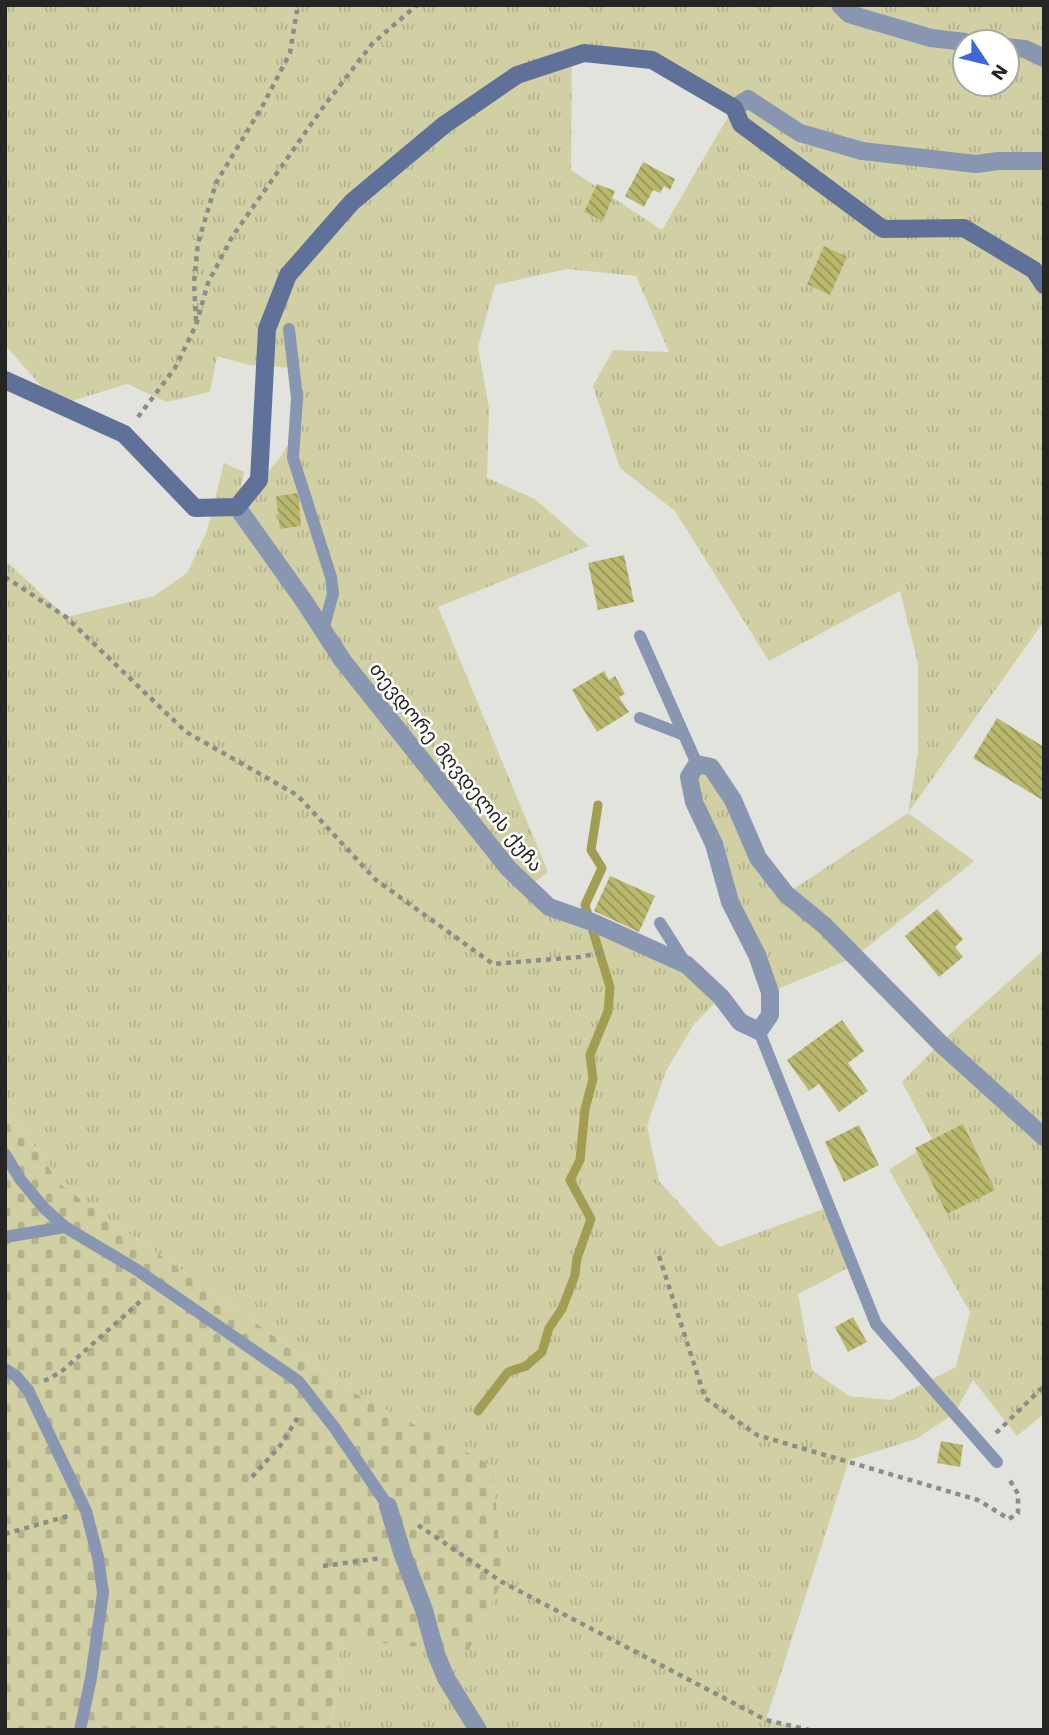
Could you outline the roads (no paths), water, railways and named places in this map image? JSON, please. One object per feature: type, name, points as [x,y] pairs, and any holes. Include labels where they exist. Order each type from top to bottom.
[{"type":"street","points":[[840,5],[849,14],[931,38],[951,40]]},
{"type":"street","points":[[1021,49],[1044,58]]},
{"type":"street","points":[[5,380],[124,434],[195,508],[237,507],[259,480],[267,329],[288,275],[352,202],[444,125],[516,75],[584,52],[652,60],[734,108],[741,124],[883,229],[964,228],[1034,270],[1044,285]]},
{"type":"street","points":[[734,108],[748,99],[800,133],[862,151],[976,164],[998,160],[1044,161]]},
{"type":"street","name":"თევდორე მღვდელის ქუჩა","points":[[237,507],[343,661],[508,868],[549,907],[592,922],[687,965],[721,997],[740,1022],[759,1031]]},
{"type":"street","points":[[759,1031],[770,1015],[770,992],[757,955],[730,902],[714,844],[694,802],[689,777],[697,764],[711,767],[733,800],[758,858],[786,894],[825,926],[940,1043],[1044,1137]]},
{"type":"street","points":[[388,1506],[424,1609],[436,1654],[446,1678],[478,1730]]},
{"type":"lane","points":[[289,329],[297,398],[293,458],[331,577],[333,594],[323,630]]},
{"type":"lane","points":[[640,636],[697,764]]},
{"type":"lane","points":[[640,718],[684,735]]},
{"type":"lane","points":[[660,923],[687,965]]},
{"type":"lane","points":[[759,1031],[876,1324],[997,1462]]},
{"type":"lane","points":[[5,1154],[20,1179],[44,1208],[65,1227],[158,1285],[298,1381],[334,1427],[388,1506]]},
{"type":"lane","points":[[5,1237],[65,1227]]},
{"type":"lane","points":[[5,1370],[16,1376],[28,1390],[86,1511],[98,1557],[103,1592],[80,1730]]},
{"type":"waterway","points":[[478,1411],[508,1372],[526,1366],[542,1352],[549,1328],[562,1309],[575,1275],[577,1258],[591,1219],[570,1180],[580,1160],[585,1109],[593,1079],[590,1055],[608,1011],[610,987],[585,905],[602,868],[591,850],[598,805]]}]
